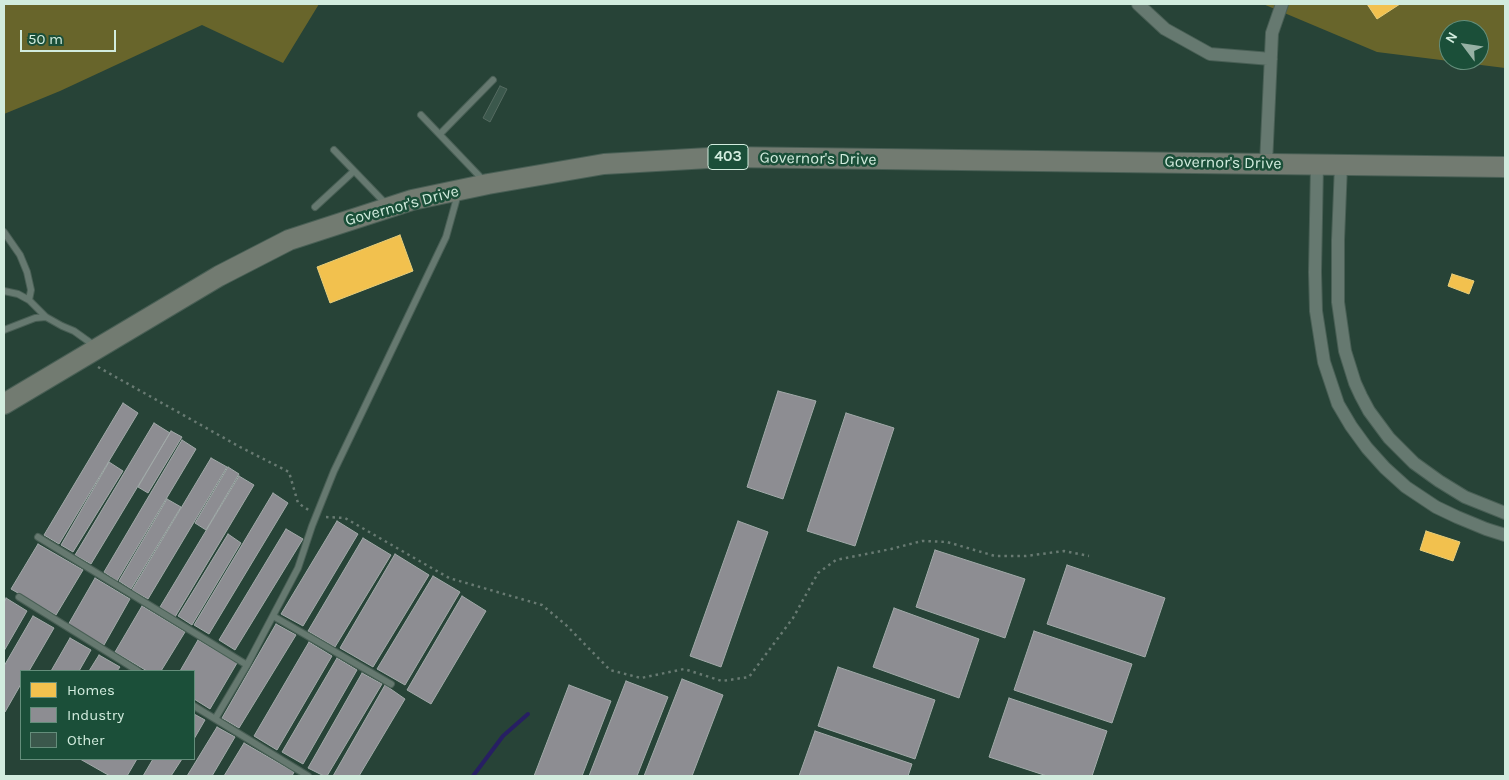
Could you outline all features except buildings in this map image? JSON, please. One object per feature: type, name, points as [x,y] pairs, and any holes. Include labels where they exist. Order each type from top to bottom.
[{"type":"main road","name":"Governor's Drive","points":[[4,404],[219,276],[289,240],[412,200],[488,184],[604,164],[726,157],[1505,167]]},
{"type":"street","points":[[1138,4],[1165,29],[1210,54],[1270,60]]},
{"type":"street","points":[[1266,164],[1272,33],[1282,4]]},
{"type":"street","points":[[1317,165],[1316,311],[1324,362],[1338,404],[1350,426],[1375,458],[1406,487],[1450,514],[1505,535]]},
{"type":"street","points":[[1341,165],[1338,302],[1345,351],[1361,396],[1369,411],[1389,438],[1414,463],[1458,493],[1480,504],[1505,513]]},
{"type":"lane","points":[[440,134],[493,80]]},
{"type":"lane","points":[[421,115],[488,184]]},
{"type":"lane","points":[[334,150],[390,208]]},
{"type":"lane","points":[[315,208],[354,171]]},
{"type":"lane","points":[[215,719],[247,665],[298,568],[334,471],[446,237],[458,190]]},
{"type":"lane","points":[[4,232],[20,255],[27,272],[31,290],[29,300]]},
{"type":"lane","points":[[4,291],[18,294],[29,300],[46,317],[74,331],[90,353]]},
{"type":"lane","points":[[4,330],[35,318],[46,317]]},
{"type":"lane","points":[[38,537],[247,665]]},
{"type":"lane","points":[[19,597],[136,670]]},
{"type":"lane","points":[[273,616],[391,684]]},
{"type":"lane","points":[[195,707],[308,776]]},
{"type":"path","points":[[90,353],[240,447],[289,472],[298,502],[316,516],[345,518],[449,578],[542,605],[566,624],[610,670],[641,678],[684,669],[722,681],[749,677],[793,618],[818,573],[836,560],[890,549],[922,540],[947,542],[995,556],[1026,556],[1064,551],[1090,556]]},
{"type":"shaded area","points":[[4,4],[319,4],[283,63],[202,25],[60,91],[4,114]]},
{"type":"shaded area","points":[[1263,4],[1505,4],[1505,68],[1489,66],[1489,20],[1439,20],[1439,60],[1377,52]]},
{"type":"waterway","points":[[473,776],[503,736],[528,714]]}]
